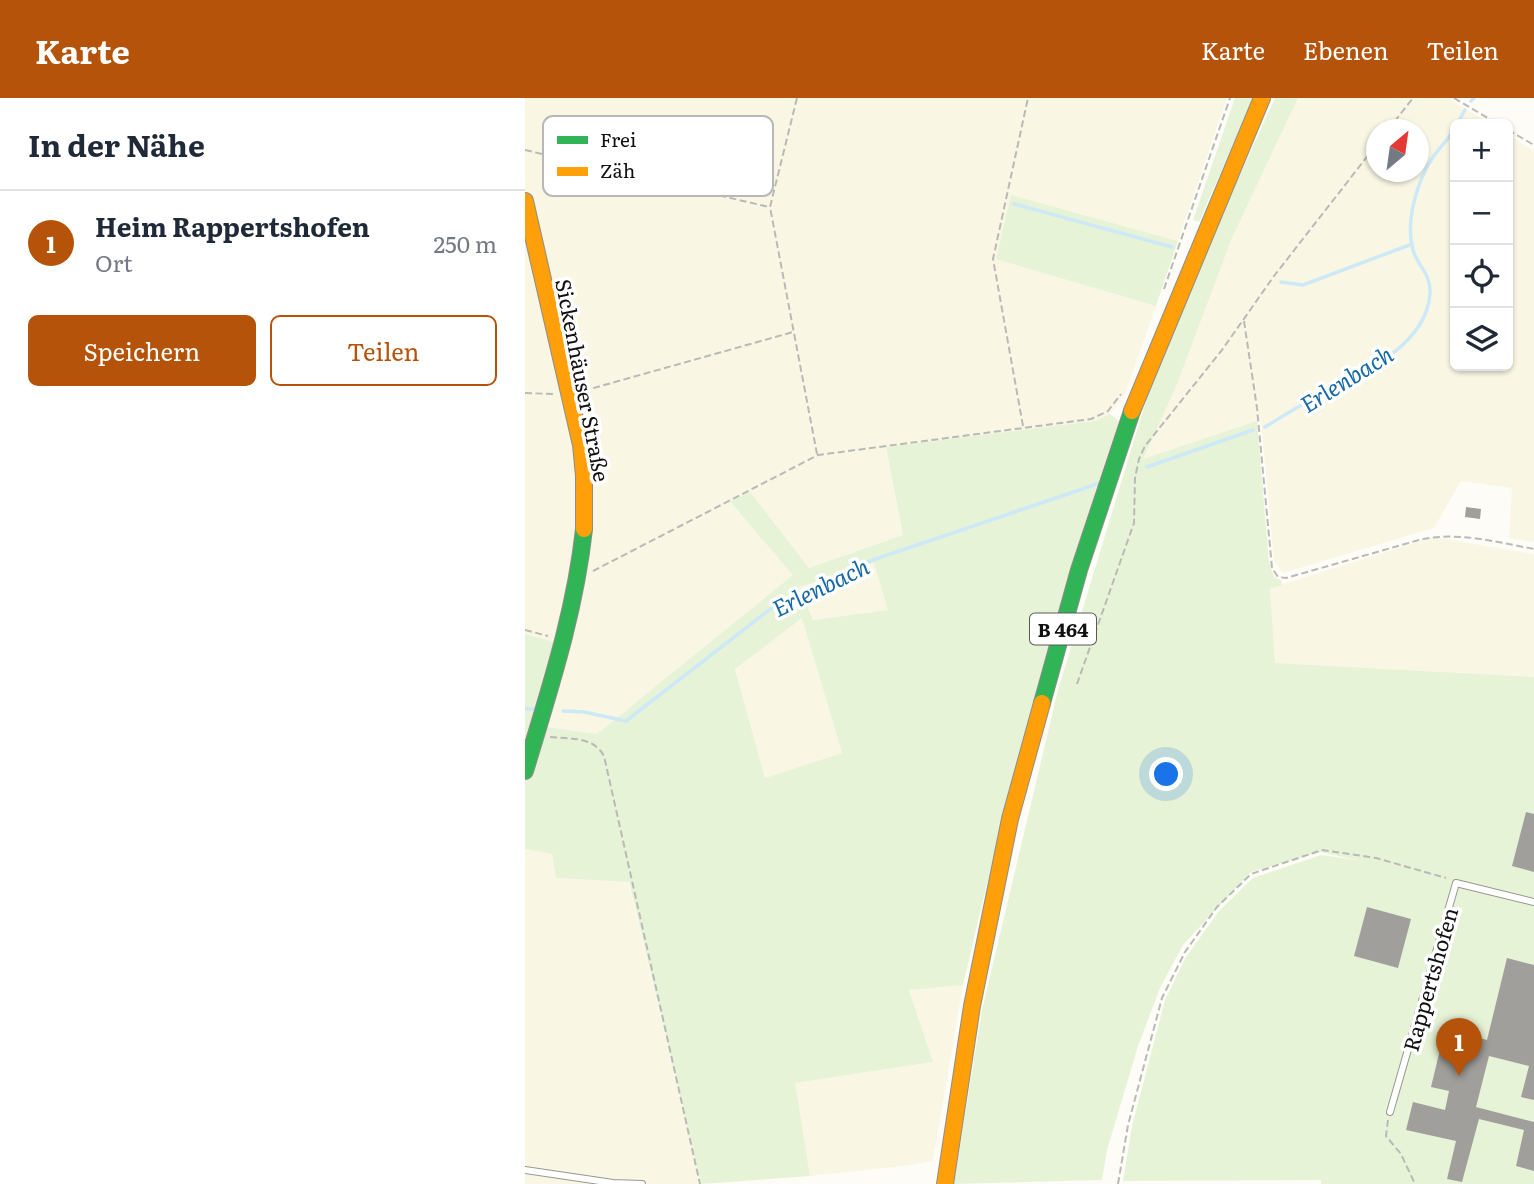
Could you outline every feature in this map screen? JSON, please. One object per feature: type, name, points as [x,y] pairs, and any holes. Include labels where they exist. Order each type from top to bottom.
[{"type":"main road","name":"B 464","points":[[946,1184],[972,1006],[1010,819],[1079,570],[1137,397],[1262,98]]},
{"type":"main road","name":"Sickenhäuser Straße","points":[[525,201],[570,395],[586,492],[578,579],[525,771]]},
{"type":"lane","name":"Rappertshofen","points":[[1390,1112],[1456,883],[1534,902]]},
{"type":"lane","points":[[525,1170],[613,1183],[642,1184]]},
{"type":"path","points":[[773,195],[797,98]]},
{"type":"path","points":[[1024,427],[993,259],[1028,98]]},
{"type":"path","points":[[1163,292],[1230,98]]},
{"type":"path","points":[[1397,119],[1413,98]]},
{"type":"path","points":[[1454,98],[1490,119]]},
{"type":"path","points":[[1513,133],[1534,145]]},
{"type":"path","points":[[525,150],[543,154]]},
{"type":"path","points":[[1077,684],[1134,523],[1134,487],[1142,451],[1366,158]]},
{"type":"path","points":[[723,196],[770,207]]},
{"type":"path","points":[[773,196],[770,207],[818,455]]},
{"type":"path","points":[[1244,320],[1259,420],[1272,568],[1278,577],[1286,578],[1439,536],[1464,537],[1534,549]]},
{"type":"path","points":[[525,393],[570,395],[794,332]]},
{"type":"path","points":[[578,579],[818,455],[1091,419],[1108,411],[1123,390]]},
{"type":"path","points":[[525,630],[563,640]]},
{"type":"path","points":[[535,736],[583,740],[600,748],[604,755],[700,1184]]},
{"type":"path","points":[[1118,1184],[1128,1125],[1162,998],[1185,952],[1217,907],[1251,874],[1322,849],[1376,858],[1456,883]]},
{"type":"path","points":[[1390,1112],[1386,1136],[1401,1154],[1416,1184]]},
{"type":"shaded area","points":[[525,98],[1227,98],[1178,241],[1011,196],[997,259],[1156,306],[1125,394],[1110,414],[1095,421],[886,448],[903,535],[809,568],[750,493],[730,503],[794,575],[597,734],[533,725],[558,643],[525,634]]},
{"type":"shaded area","points":[[1298,98],[1447,98],[1483,119],[1450,119],[1450,371],[1513,371],[1513,138],[1534,151],[1534,542],[1509,538],[1512,488],[1461,481],[1434,528],[1283,573],[1274,561],[1261,420],[1143,459],[1176,387],[1232,238]]},
{"type":"shaded area","points":[[1434,537],[1534,554],[1534,677],[1274,663],[1270,588]]},
{"type":"shaded area","points":[[874,563],[889,610],[812,620],[798,587]]},
{"type":"shaded area","points":[[802,617],[842,753],[765,778],[735,668]]},
{"type":"shaded area","points":[[525,849],[552,854],[556,878],[628,882],[701,1184],[525,1184]]},
{"type":"shaded area","points":[[963,985],[933,1161],[810,1176],[794,1083],[932,1062],[909,990]]},
{"type":"green space","points":[[1235,98],[1253,98],[1199,222],[1193,220]]},
{"type":"green space","points":[[1275,98],[1298,98],[1232,238],[1176,387],[1143,459],[1257,421],[1269,562],[1274,577],[1281,580],[1282,585],[1270,589],[1275,663],[1534,677],[1534,1184],[1321,1184],[1321,1180],[1123,1181],[1132,1126],[1165,1000],[1186,957],[1219,911],[1253,878],[1321,855],[1357,860],[1320,852],[1251,872],[1183,945],[1160,988],[1138,1046],[1107,1150],[1102,1180],[954,1184],[982,1010],[1058,690],[1146,401],[1214,232]]},
{"type":"green space","points":[[1011,195],[1178,241],[1156,306],[996,259]]},
{"type":"green space","points":[[1110,414],[1119,421],[1074,560],[1033,701],[963,985],[909,990],[933,1062],[795,1083],[810,1176],[701,1184],[629,882],[556,878],[552,854],[525,849],[525,634],[558,643],[533,725],[597,734],[793,575],[730,502],[750,492],[809,568],[903,535],[886,447],[1095,421]],"holes":[[[874,563],[888,610],[813,620],[799,587]],[[802,618],[842,753],[765,778],[735,669]]]},
{"type":"building","points":[[1466,507],[1481,509],[1480,519],[1465,517]]},
{"type":"building","points":[[1526,812],[1534,814],[1534,872],[1512,866]]},
{"type":"building","points":[[1367,907],[1411,919],[1398,968],[1354,956]]},
{"type":"building","points":[[1507,958],[1534,965],[1534,1100],[1521,1097],[1529,1066],[1489,1056],[1476,1107],[1534,1122],[1534,1171],[1516,1166],[1524,1130],[1479,1119],[1462,1182],[1447,1179],[1456,1141],[1406,1130],[1413,1102],[1445,1110],[1449,1091],[1431,1087],[1445,1029],[1487,1040]]},
{"type":"waterway","name":"Erlenbach","points":[[1471,101],[1474,98]]},
{"type":"waterway","name":"Erlenbach","points":[[1460,119],[1465,110]]},
{"type":"waterway","name":"Erlenbach","points":[[1265,427],[1385,359],[1416,331],[1425,313],[1430,287],[1413,250],[1411,227],[1414,202],[1427,167],[1450,136]]},
{"type":"waterway","points":[[1014,204],[1172,247]]},
{"type":"waterway","points":[[1281,282],[1303,285],[1412,244]]},
{"type":"waterway","name":"Erlenbach","points":[[1147,467],[1253,430]]},
{"type":"waterway","name":"Erlenbach","points":[[563,711],[584,712],[626,721],[773,607],[861,564],[1100,483]]},
{"type":"waterway","name":"Erlenbach","points":[[525,709],[537,709]]},
{"type":"traffic: fast","points":[[1042,703],[1079,570],[1132,411]]},
{"type":"traffic: fast","points":[[525,771],[568,621],[584,529]]},
{"type":"traffic: slow","points":[[1132,411],[1262,98]]},
{"type":"traffic: slow","points":[[525,201],[581,445],[584,529]]},
{"type":"traffic: slow","points":[[945,1184],[972,1006],[1010,819],[1042,703]]},
{"type":"place","name":"Heim Rappertshofen","points":[[1459,1076]]}]
